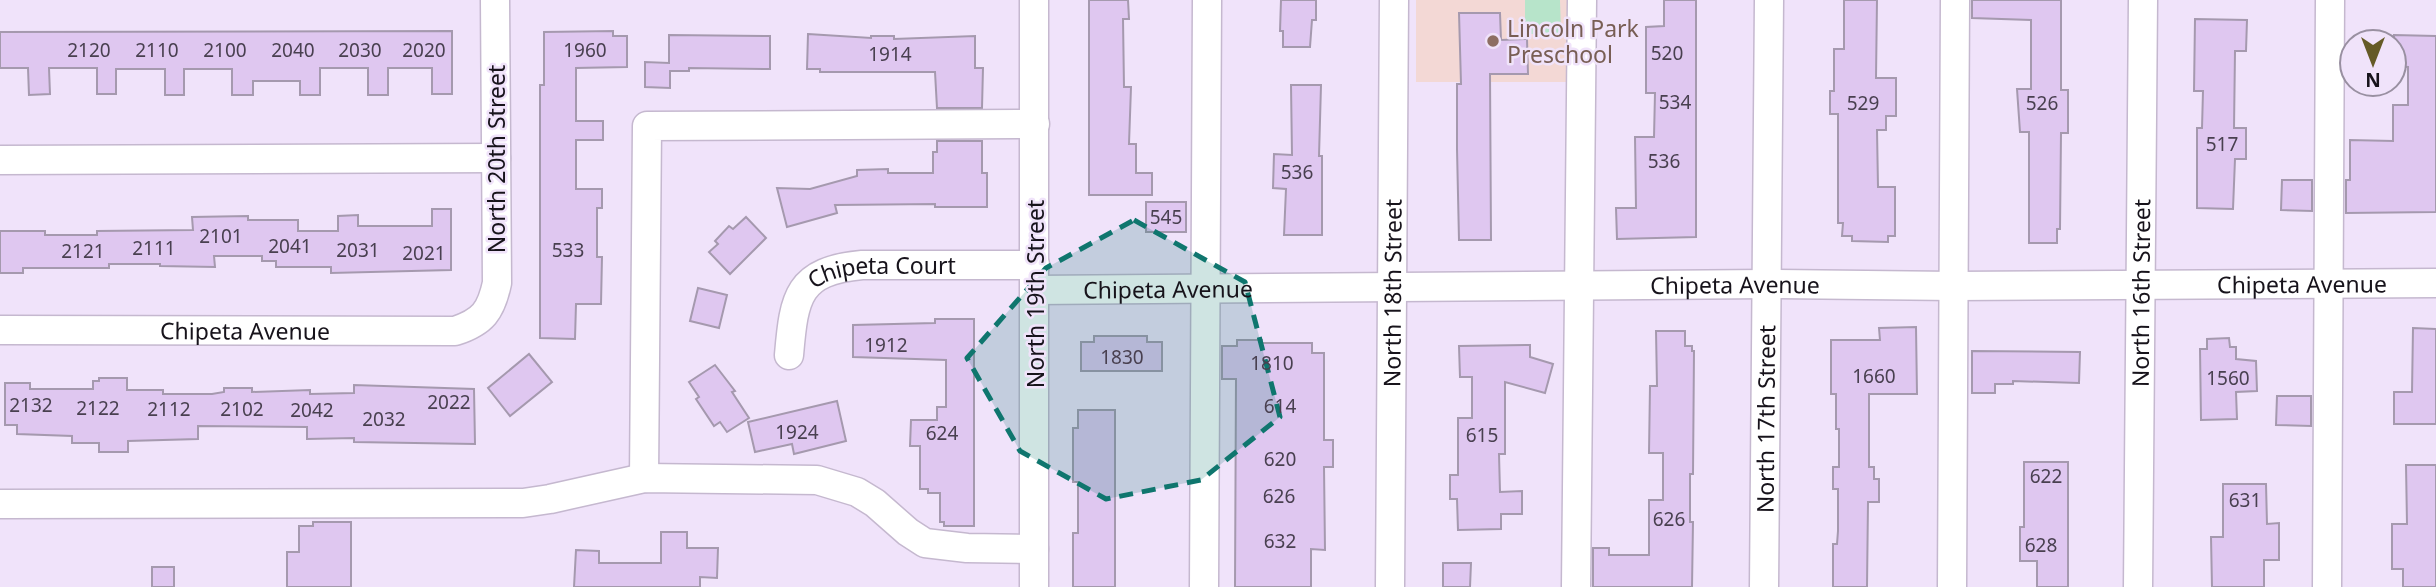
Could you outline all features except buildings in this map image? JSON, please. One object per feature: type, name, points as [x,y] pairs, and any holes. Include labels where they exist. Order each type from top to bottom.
[{"type":"street","name":"North 20th Street","points":[[484,315],[493,300],[497,283],[495,0]]},
{"type":"street","name":"North 19th Street","points":[[1034,0],[1034,587]]},
{"type":"street","points":[[1204,587],[1207,0]]},
{"type":"street","name":"North 18th Street","points":[[1390,587],[1394,0]]},
{"type":"street","points":[[1576,587],[1582,0]]},
{"type":"street","name":"North 17th Street","points":[[1764,587],[1769,0]]},
{"type":"street","points":[[1952,587],[1955,0]]},
{"type":"street","name":"North 16th Street","points":[[2138,587],[2143,0]]},
{"type":"street","points":[[2327,587],[2330,0]]},
{"type":"street","points":[[644,478],[648,126],[1035,124]]},
{"type":"street","points":[[0,160],[496,158]]},
{"type":"street","name":"Chipeta Court","points":[[789,355],[792,327],[803,290],[816,276],[836,268],[862,265],[1035,277]]},
{"type":"street","name":"Chipeta Avenue","points":[[1035,277],[1207,288],[2436,283]]},
{"type":"street","name":"Chipeta Avenue","points":[[0,330],[455,331],[474,325],[484,315]]},
{"type":"street","points":[[0,504],[523,503],[644,478],[817,480],[858,492],[908,532],[925,542],[967,548],[1034,549]]},
{"type":"highlighted area","points":[[1134,220],[1245,282],[1280,417],[1201,480],[1106,499],[1020,451],[967,358],[1046,268]]},
{"type":"shaded area","name":"Lincoln Park Preschool","points":[[1416,0],[1571,0],[1571,82],[1416,82]]},
{"type":"green space","points":[[1525,0],[1560,0],[1561,34],[1525,34]]},
{"type":"place","name":"Lincoln Park Preschool","points":[[1493,41]]}]
